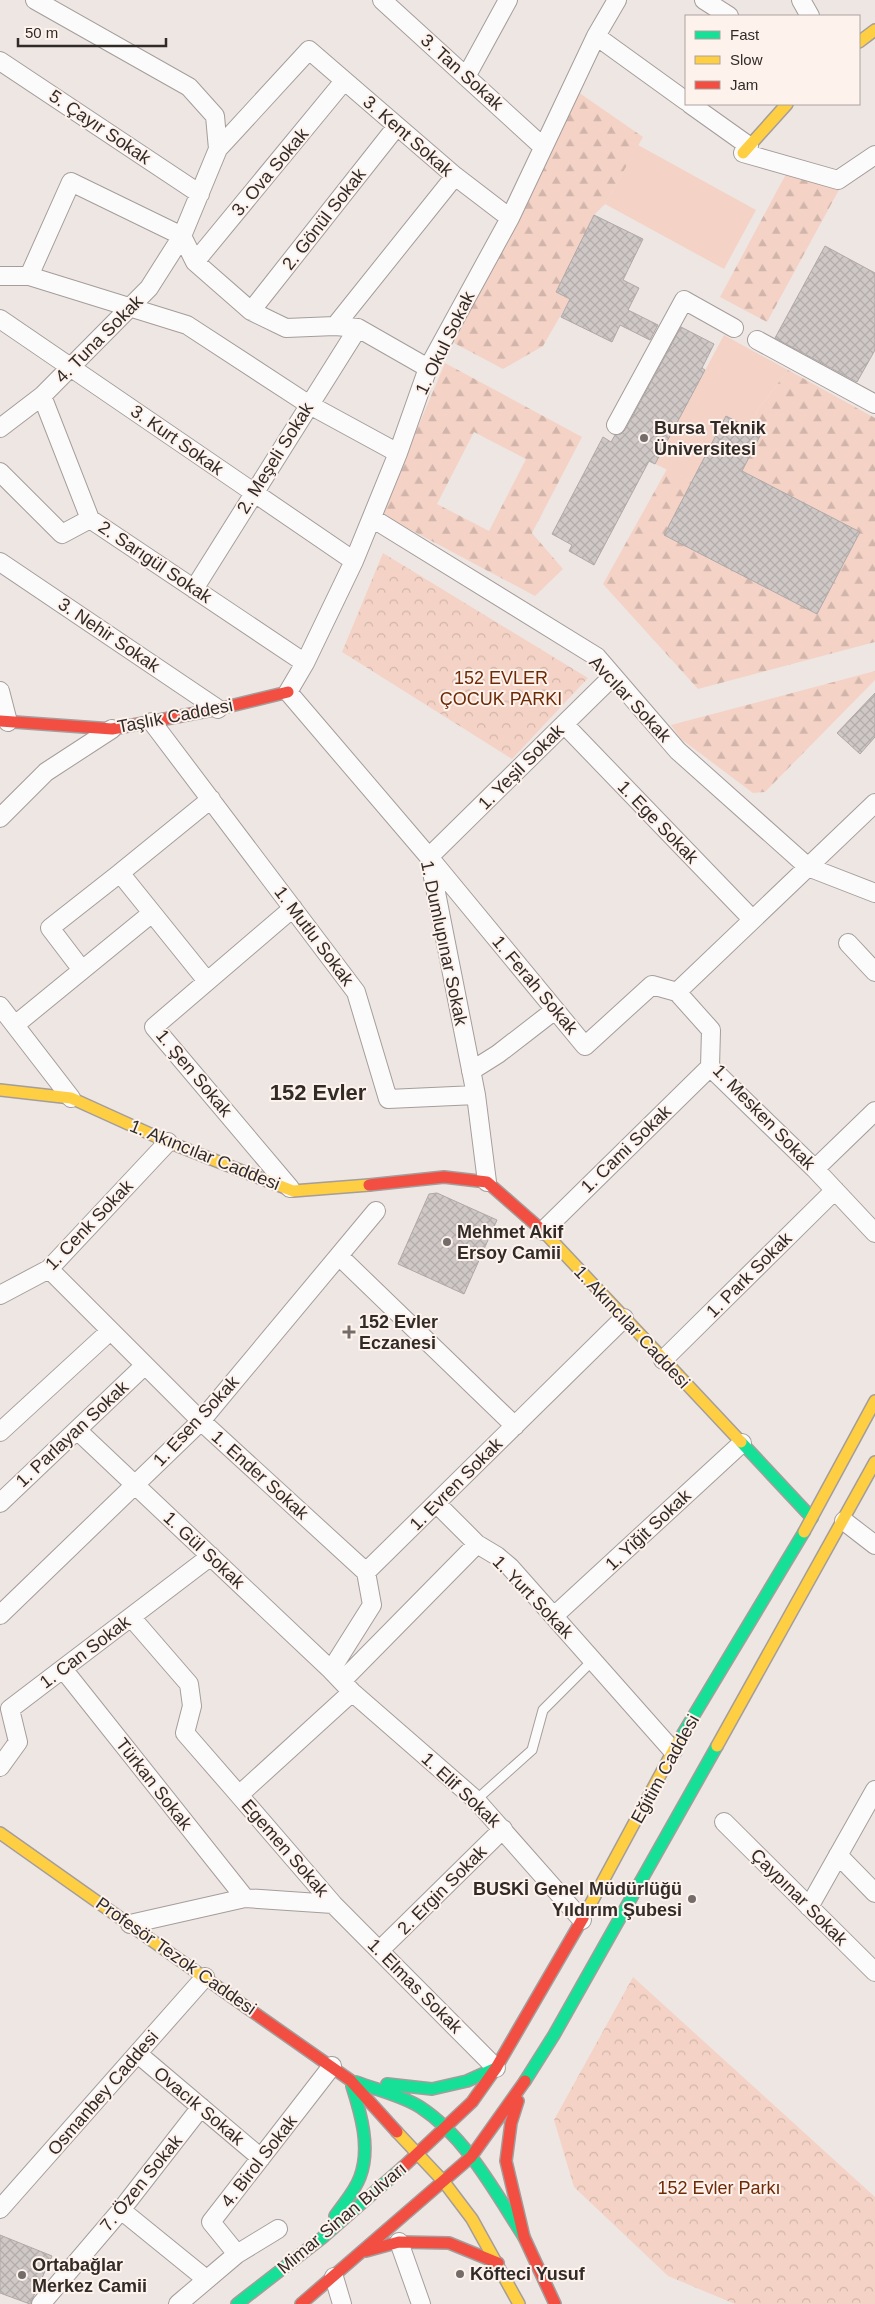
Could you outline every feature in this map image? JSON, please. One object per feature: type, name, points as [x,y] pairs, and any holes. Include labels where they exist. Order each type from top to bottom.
[{"type":"main road","points":[[860,41],[875,30]]},
{"type":"main road","points":[[746,149],[786,105]]},
{"type":"main road","name":"Taşlık Caddesi","points":[[4,722],[112,729],[218,709],[288,692]]},
{"type":"main road","name":"1. Akıncılar Caddesi","points":[[0,1090],[71,1098],[168,1142],[293,1190],[408,1182],[444,1177],[487,1182],[543,1231],[812,1518]]},
{"type":"main road","name":"Eğitim Caddesi","points":[[445,2129],[472,2102],[496,2068],[582,1920],[673,1751],[812,1518],[875,1402]]},
{"type":"main road","name":"Eğitim Caddesi","points":[[524,2082],[554,2035],[873,1469]]},
{"type":"main road","name":"Profesör Tezok Caddesi","points":[[0,1833],[350,2080]]},
{"type":"main road","points":[[350,2080],[432,2089],[467,2081],[496,2068]]},
{"type":"main road","points":[[350,2080],[420,2107],[445,2129],[471,2157],[524,2236],[555,2304]]},
{"type":"main road","points":[[350,2080],[444,2182],[472,2219],[519,2304]]},
{"type":"main road","points":[[322,2238],[360,2176],[364,2145],[361,2112],[350,2080]]},
{"type":"main road","points":[[301,2304],[363,2253],[471,2157],[524,2082]]},
{"type":"main road","points":[[524,2082],[511,2123],[506,2161],[524,2236]]},
{"type":"main road","name":"Mimar Sinan Bulvarı","points":[[237,2304],[322,2238],[445,2129]]},
{"type":"main road","points":[[363,2253],[380,2246],[400,2242],[449,2243],[498,2263]]},
{"type":"street","name":"3. Tan Sokak","points":[[382,0],[398,6],[542,146]]},
{"type":"street","points":[[467,75],[508,0]]},
{"type":"street","name":"1. Okul Sokak","points":[[288,692],[305,663],[354,561],[398,453],[428,368],[510,218],[542,146],[596,36],[617,0]]},
{"type":"street","points":[[704,0],[726,15]]},
{"type":"street","points":[[801,0],[809,15]]},
{"type":"street","points":[[38,1],[188,87],[215,116],[218,148]]},
{"type":"street","points":[[596,36],[685,100]]},
{"type":"street","name":"3. Kent Sokak","points":[[218,148],[309,50],[455,176],[510,218]]},
{"type":"street","name":"5. Çayır Sokak","points":[[0,61],[200,194]]},
{"type":"street","name":"3. Ova Sokak","points":[[195,262],[344,81]]},
{"type":"street","points":[[691,105],[746,149],[838,180],[875,155]]},
{"type":"street","name":"2. Gönül Sokak","points":[[250,311],[397,126]]},
{"type":"street","name":"4. Tuna Sokak","points":[[0,428],[42,396],[149,288],[182,236],[218,148]]},
{"type":"street","points":[[335,326],[455,176]]},
{"type":"street","points":[[30,276],[71,182],[182,236],[195,262],[250,311],[286,328],[335,326],[358,328],[428,368]]},
{"type":"street","points":[[0,276],[30,276],[187,325],[308,404],[398,453]]},
{"type":"street","points":[[616,425],[684,300],[734,328]]},
{"type":"street","name":"3. Kurt Sokak","points":[[0,319],[72,366],[253,494],[354,561]]},
{"type":"street","name":"2. Meşeli Sokak","points":[[194,589],[308,404],[358,328]]},
{"type":"street","points":[[757,340],[875,404]]},
{"type":"street","name":"2. Sarıgül Sokak","points":[[42,396],[90,519],[305,663]]},
{"type":"street","points":[[3,482],[62,534],[90,519]]},
{"type":"street","name":"Avcılar Sokak","points":[[372,518],[596,657],[678,751],[808,867],[875,893]]},
{"type":"street","name":"3. Nehir Sokak","points":[[0,562],[218,709]]},
{"type":"street","name":"1. Yeşil Sokak","points":[[429,857],[613,676]]},
{"type":"street","points":[[0,691],[4,722]]},
{"type":"street","name":"1. Dumlupınar Sokak","points":[[288,692],[429,857],[476,1095],[487,1182]]},
{"type":"street","name":"1. Mutlu Sokak","points":[[152,722],[356,992],[388,1099],[476,1095]]},
{"type":"street","name":"1. Ege Sokak","points":[[564,724],[752,919]]},
{"type":"street","points":[[0,818],[46,772],[112,729]]},
{"type":"street","points":[[82,970],[50,928],[211,799]]},
{"type":"street","points":[[677,992],[875,803]]},
{"type":"street","name":"1. Ferah Sokak","points":[[429,857],[585,1046],[652,985],[677,992]]},
{"type":"street","points":[[120,873],[207,981]]},
{"type":"street","name":"1. Şen Sokak","points":[[293,908],[154,1027],[293,1190]]},
{"type":"street","points":[[15,1025],[152,913]]},
{"type":"street","points":[[848,943],[875,972]]},
{"type":"street","name":"1. Mesken Sokak","points":[[677,992],[711,1030],[710,1067],[815,1169],[875,1233]]},
{"type":"street","points":[[0,1006],[71,1098]]},
{"type":"street","points":[[471,1071],[498,1054],[555,1010]]},
{"type":"street","name":"1. Cami Sokak","points":[[543,1231],[710,1067]]},
{"type":"street","points":[[815,1169],[875,1111]]},
{"type":"street","name":"1. Cenk Sokak","points":[[0,1295],[49,1269],[168,1142]]},
{"type":"street","name":"1. Park Sokak","points":[[663,1360],[834,1190]]},
{"type":"street","name":"1. Esen Sokak","points":[[0,1615],[201,1421],[376,1211]]},
{"type":"street","points":[[339,1256],[515,1426]]},
{"type":"street","name":"1. Ender Sokak","points":[[49,1269],[201,1421],[366,1572]]},
{"type":"street","name":"1. Evren Sokak","points":[[366,1572],[624,1318]]},
{"type":"street","points":[[0,1431],[110,1331]]},
{"type":"street","name":"1. Parlayan Sokak","points":[[0,1503],[144,1366]]},
{"type":"street","name":"1. Gül Sokak","points":[[77,1430],[342,1681]]},
{"type":"street","name":"1. Yiğit Sokak","points":[[554,1616],[742,1443]]},
{"type":"street","points":[[436,1503],[477,1544]]},
{"type":"street","points":[[844,1521],[875,1545]]},
{"type":"street","name":"1. Yurt Sokak","points":[[342,1681],[477,1544],[510,1568],[673,1751]]},
{"type":"street","name":"1. Can Sokak","points":[[0,1767],[18,1742],[5,1702],[64,1669],[211,1556]]},
{"type":"street","points":[[342,1681],[372,1605],[366,1572]]},
{"type":"street","points":[[132,1617],[189,1684],[192,1706],[185,1733],[239,1795]]},
{"type":"street","name":"Türkan Sokak","points":[[64,1669],[245,1898]]},
{"type":"street","name":"Egemen Sokak","points":[[333,1904],[239,1795],[342,1681]]},
{"type":"street","name":"1. Elif Sokak","points":[[342,1681],[476,1800],[582,1920]]},
{"type":"street","points":[[809,1907],[875,1790]]},
{"type":"street","name":"Çaypınar Sokak","points":[[724,1822],[875,1972]]},
{"type":"street","name":"2. Ergin Sokak","points":[[380,1950],[503,1829]]},
{"type":"street","points":[[838,1855],[875,1893]]},
{"type":"street","points":[[130,1924],[245,1898],[333,1904]]},
{"type":"street","name":"1. Elmas Sokak","points":[[333,1904],[496,2068]]},
{"type":"street","name":"Osmanbey Caddesi","points":[[0,2209],[205,1976]]},
{"type":"street","name":"Ovacık Sokak","points":[[138,2054],[261,2158]]},
{"type":"street","name":"4. Birol Sokak","points":[[237,2254],[211,2222],[332,2066]]},
{"type":"street","name":"7. Özen Sokak","points":[[41,2304],[121,2210],[201,2107]]},
{"type":"street","points":[[121,2210],[206,2279]]},
{"type":"street","points":[[178,2304],[237,2254],[278,2229]]},
{"type":"street","points":[[400,2242],[421,2304]]},
{"type":"street","points":[[334,2277],[342,2304]]},
{"type":"lane","points":[[476,1800],[532,1750],[543,1710],[593,1660]]},
{"type":"green space","points":[[578,92],[643,137],[605,204],[594,215],[556,292],[570,299],[543,346],[503,369],[454,343]]},
{"type":"green space","points":[[638,145],[756,210],[724,269],[605,204]]},
{"type":"green space","points":[[786,174],[840,188],[767,322],[720,297]]},
{"type":"green space","points":[[724,335],[788,370],[756,412],[761,434],[726,416],[693,482],[655,464]]},
{"type":"green space","points":[[445,363],[582,437],[532,533],[563,569],[535,596],[381,514]],"holes":[[[474,432],[526,459],[489,531],[437,504]]]},
{"type":"green space","points":[[788,370],[875,418],[875,642],[698,689],[603,584],[667,469],[693,482],[665,535],[817,614],[860,532],[742,471],[761,434],[756,412]]},
{"type":"green space","name":"152 EVLER ÇOCUK PARKI","points":[[383,553],[588,678],[512,759],[342,652]]},
{"type":"green space","points":[[875,671],[875,680],[765,792],[753,793],[681,739],[671,725]]},
{"type":"green space","name":"152 Evler Parkı","points":[[633,1977],[875,2197],[875,2304],[735,2304],[668,2276],[574,2187],[554,2120]]},
{"type":"building","points":[[594,215],[643,239],[623,280],[639,288],[628,310],[658,325],[650,340],[620,325],[612,342],[561,317],[570,299],[556,292]]},
{"type":"building","points":[[825,246],[875,273],[875,350],[857,382],[775,338]]},
{"type":"building","points":[[681,327],[714,344],[702,368],[705,370],[655,464],[649,461],[594,565],[569,551],[572,545],[552,534],[603,437],[611,442],[615,435],[621,434],[625,430]]},
{"type":"building","points":[[726,416],[761,434],[742,471],[860,532],[817,614],[664,535]]},
{"type":"building","points":[[875,693],[875,737],[860,754],[837,733]]},
{"type":"building","name":"Mehmet Akif Ersoy Camii","points":[[437,1193],[497,1220],[464,1294],[398,1264],[429,1194]]},
{"type":"building","name":"Ortabağlar Merkez Camii","points":[[0,2235],[52,2256],[30,2304],[0,2293]]},
{"type":"traffic: fast","points":[[741,1442],[812,1518]]},
{"type":"traffic: fast","points":[[679,1740],[804,1532]]},
{"type":"traffic: fast","points":[[525,2081],[554,2035],[717,1746]]},
{"type":"traffic: fast","points":[[387,2084],[432,2089],[467,2081],[496,2068]]},
{"type":"traffic: fast","points":[[356,2082],[405,2099],[436,2119],[452,2134],[478,2166],[524,2237]]},
{"type":"traffic: fast","points":[[335,2216],[349,2197],[360,2177],[365,2154],[364,2131],[352,2086]]},
{"type":"traffic: fast","points":[[237,2304],[322,2238],[403,2167]]},
{"type":"traffic: slow","points":[[860,41],[875,30]]},
{"type":"traffic: slow","points":[[743,153],[786,105]]},
{"type":"traffic: slow","points":[[0,1090],[71,1098],[168,1142],[293,1191],[369,1185]]},
{"type":"traffic: slow","points":[[544,1232],[741,1442]]},
{"type":"traffic: slow","points":[[804,1532],[875,1401]]},
{"type":"traffic: slow","points":[[717,1746],[875,1462]]},
{"type":"traffic: slow","points":[[583,1918],[679,1740]]},
{"type":"traffic: slow","points":[[0,1833],[246,2007]]},
{"type":"traffic: slow","points":[[397,2132],[444,2182],[472,2219],[519,2304]]},
{"type":"traffic: jam","points":[[0,721],[112,729],[218,709],[288,692]]},
{"type":"traffic: jam","points":[[369,1185],[444,1177],[487,1182],[544,1232]]},
{"type":"traffic: jam","points":[[403,2167],[472,2102],[496,2068],[583,1918]]},
{"type":"traffic: jam","points":[[246,2007],[350,2080],[397,2132]]},
{"type":"traffic: jam","points":[[301,2304],[471,2157],[525,2081]]},
{"type":"traffic: jam","points":[[518,2101],[511,2123],[506,2161],[524,2237],[555,2304]]},
{"type":"traffic: jam","points":[[366,2251],[399,2242],[449,2243],[498,2263]]},
{"type":"place","name":"Bursa Teknik Üniversitesi","points":[[644,438]]},
{"type":"place","name":"Mehmet Akif Ersoy Camii","points":[[447,1242]]},
{"type":"place","name":"152 Evler Eczanesi","points":[[349,1332]]},
{"type":"place","name":"BUSKİ Genel Müdürlüğü Yıldırım Şubesi","points":[[692,1899]]},
{"type":"place","name":"Köfteci Yusuf","points":[[460,2274]]},
{"type":"place","name":"Ortabağlar Merkez Camii","points":[[22,2275]]},
{"type":"district","name":"152 Evler","points":[[318,1092]]}]
